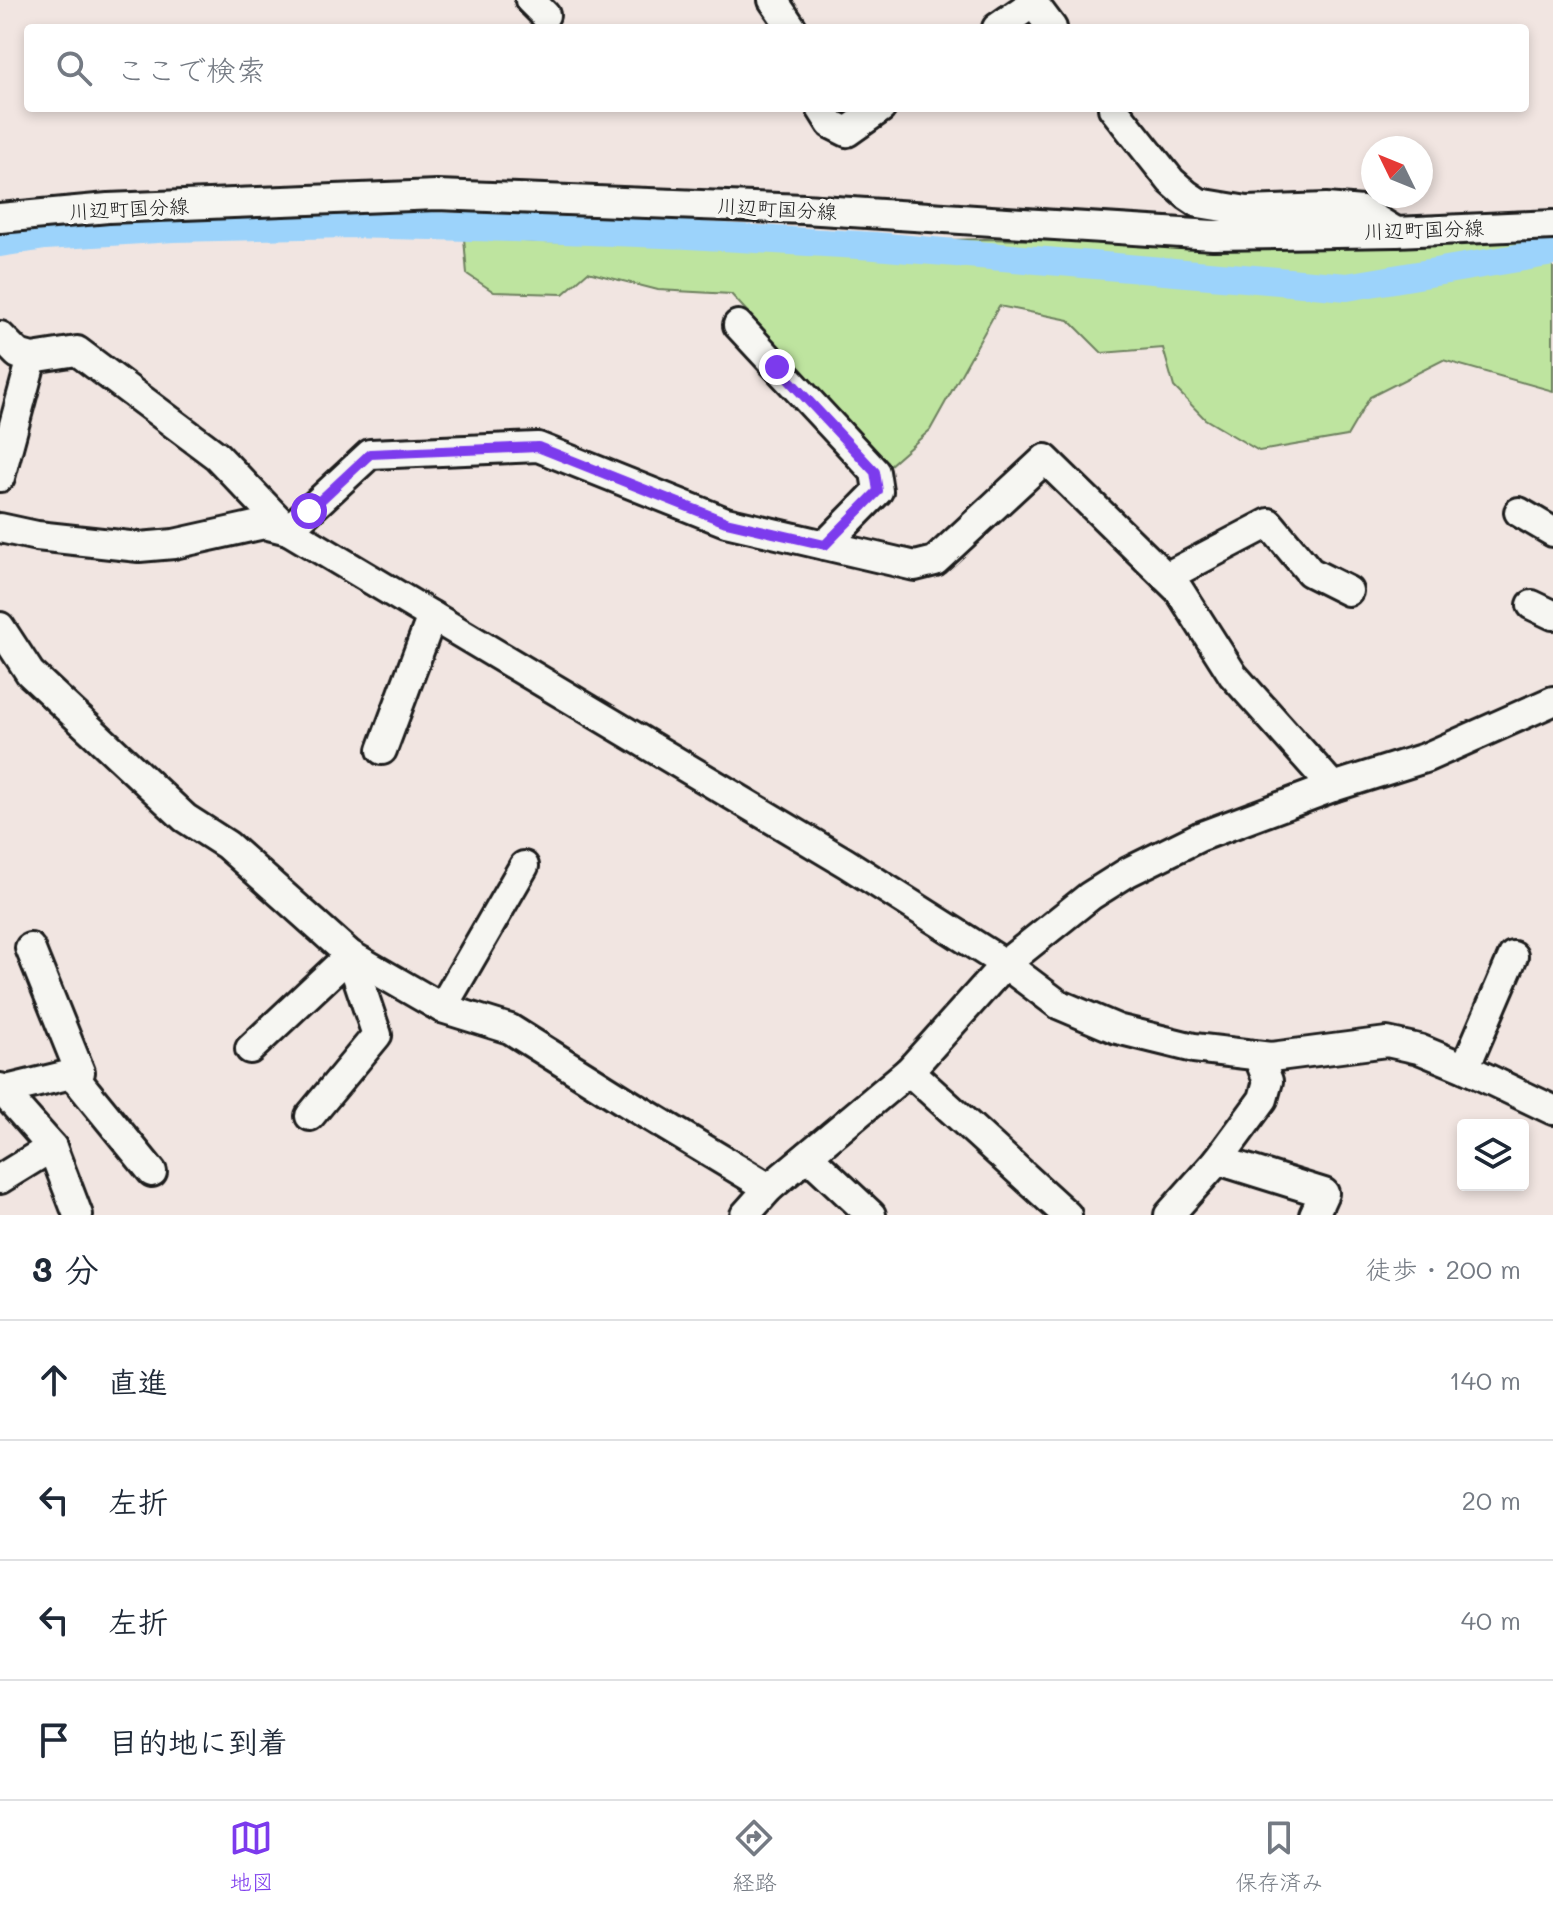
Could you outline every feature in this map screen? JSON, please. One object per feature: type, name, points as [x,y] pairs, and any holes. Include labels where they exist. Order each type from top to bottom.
[{"type":"street","points":[[773,0],[789,24]]},
{"type":"street","points":[[1002,24],[1032,1],[1049,24]]},
{"type":"street","points":[[824,112],[831,124],[847,132],[875,112]]},
{"type":"street","points":[[1116,112],[1171,181],[1199,203],[1247,211],[1326,208],[1362,211],[1396,232]]},
{"type":"street","name":"川辺町国分線","points":[[0,218],[108,208],[437,195],[804,209],[1213,235],[1553,225]]},
{"type":"street","points":[[738,325],[875,472],[878,491],[825,545]]},
{"type":"street","points":[[0,336],[18,354],[32,358],[77,351],[217,456],[288,530],[846,863],[1005,964],[1058,1004],[1117,1029],[1194,1048],[1258,1056],[1387,1042],[1419,1049],[1553,1110]]},
{"type":"street","points":[[0,477],[32,358]]},
{"type":"street","points":[[288,530],[370,454],[538,447],[726,522],[915,566],[935,561],[1045,459],[1179,590],[1233,675],[1333,787]]},
{"type":"street","points":[[1519,512],[1553,532]]},
{"type":"street","points":[[1166,577],[1269,523],[1310,572],[1348,591]]},
{"type":"street","points":[[0,528],[37,536],[139,547],[174,544],[264,524],[288,530]]},
{"type":"street","points":[[382,750],[432,616]]},
{"type":"street","points":[[0,627],[30,673],[185,818],[227,845],[350,955],[442,1008],[510,1029],[769,1188]]},
{"type":"street","points":[[745,1215],[769,1188],[909,1071],[1005,964],[1090,896],[1128,872],[1199,837],[1333,787],[1425,758],[1553,701]]},
{"type":"street","points":[[442,1008],[524,866]]},
{"type":"street","points":[[30,948],[80,1072],[1,1090],[52,1147],[78,1215]]},
{"type":"street","points":[[250,1049],[350,955]]},
{"type":"street","points":[[310,1116],[377,1035],[350,955]]},
{"type":"street","points":[[1465,1068],[1513,956]]},
{"type":"street","points":[[1169,1215],[1218,1160],[1263,1099],[1268,1081],[1258,1056]]},
{"type":"street","points":[[909,1071],[1067,1215]]},
{"type":"street","points":[[72,1074],[152,1172]]},
{"type":"street","points":[[0,1179],[52,1147]]},
{"type":"street","points":[[808,1156],[871,1215]]},
{"type":"street","points":[[1218,1160],[1324,1193],[1314,1215]]},
{"type":"green space","points":[[1553,231],[1553,391],[1443,360],[1370,397],[1347,436],[1259,451],[1205,419],[1174,387],[1163,348],[1102,353],[1069,320],[999,306],[930,430],[889,466],[731,294],[658,290],[588,272],[563,294],[494,292],[467,274],[464,238],[755,245],[985,239],[1267,245]]},
{"type":"waterway","points":[[0,243],[45,236],[173,228],[348,224],[513,228],[875,246],[1347,287],[1553,252]]},
{"type":"route","points":[[309,511],[370,454],[538,447],[726,522],[825,545],[878,491],[875,472],[777,367]]}]
